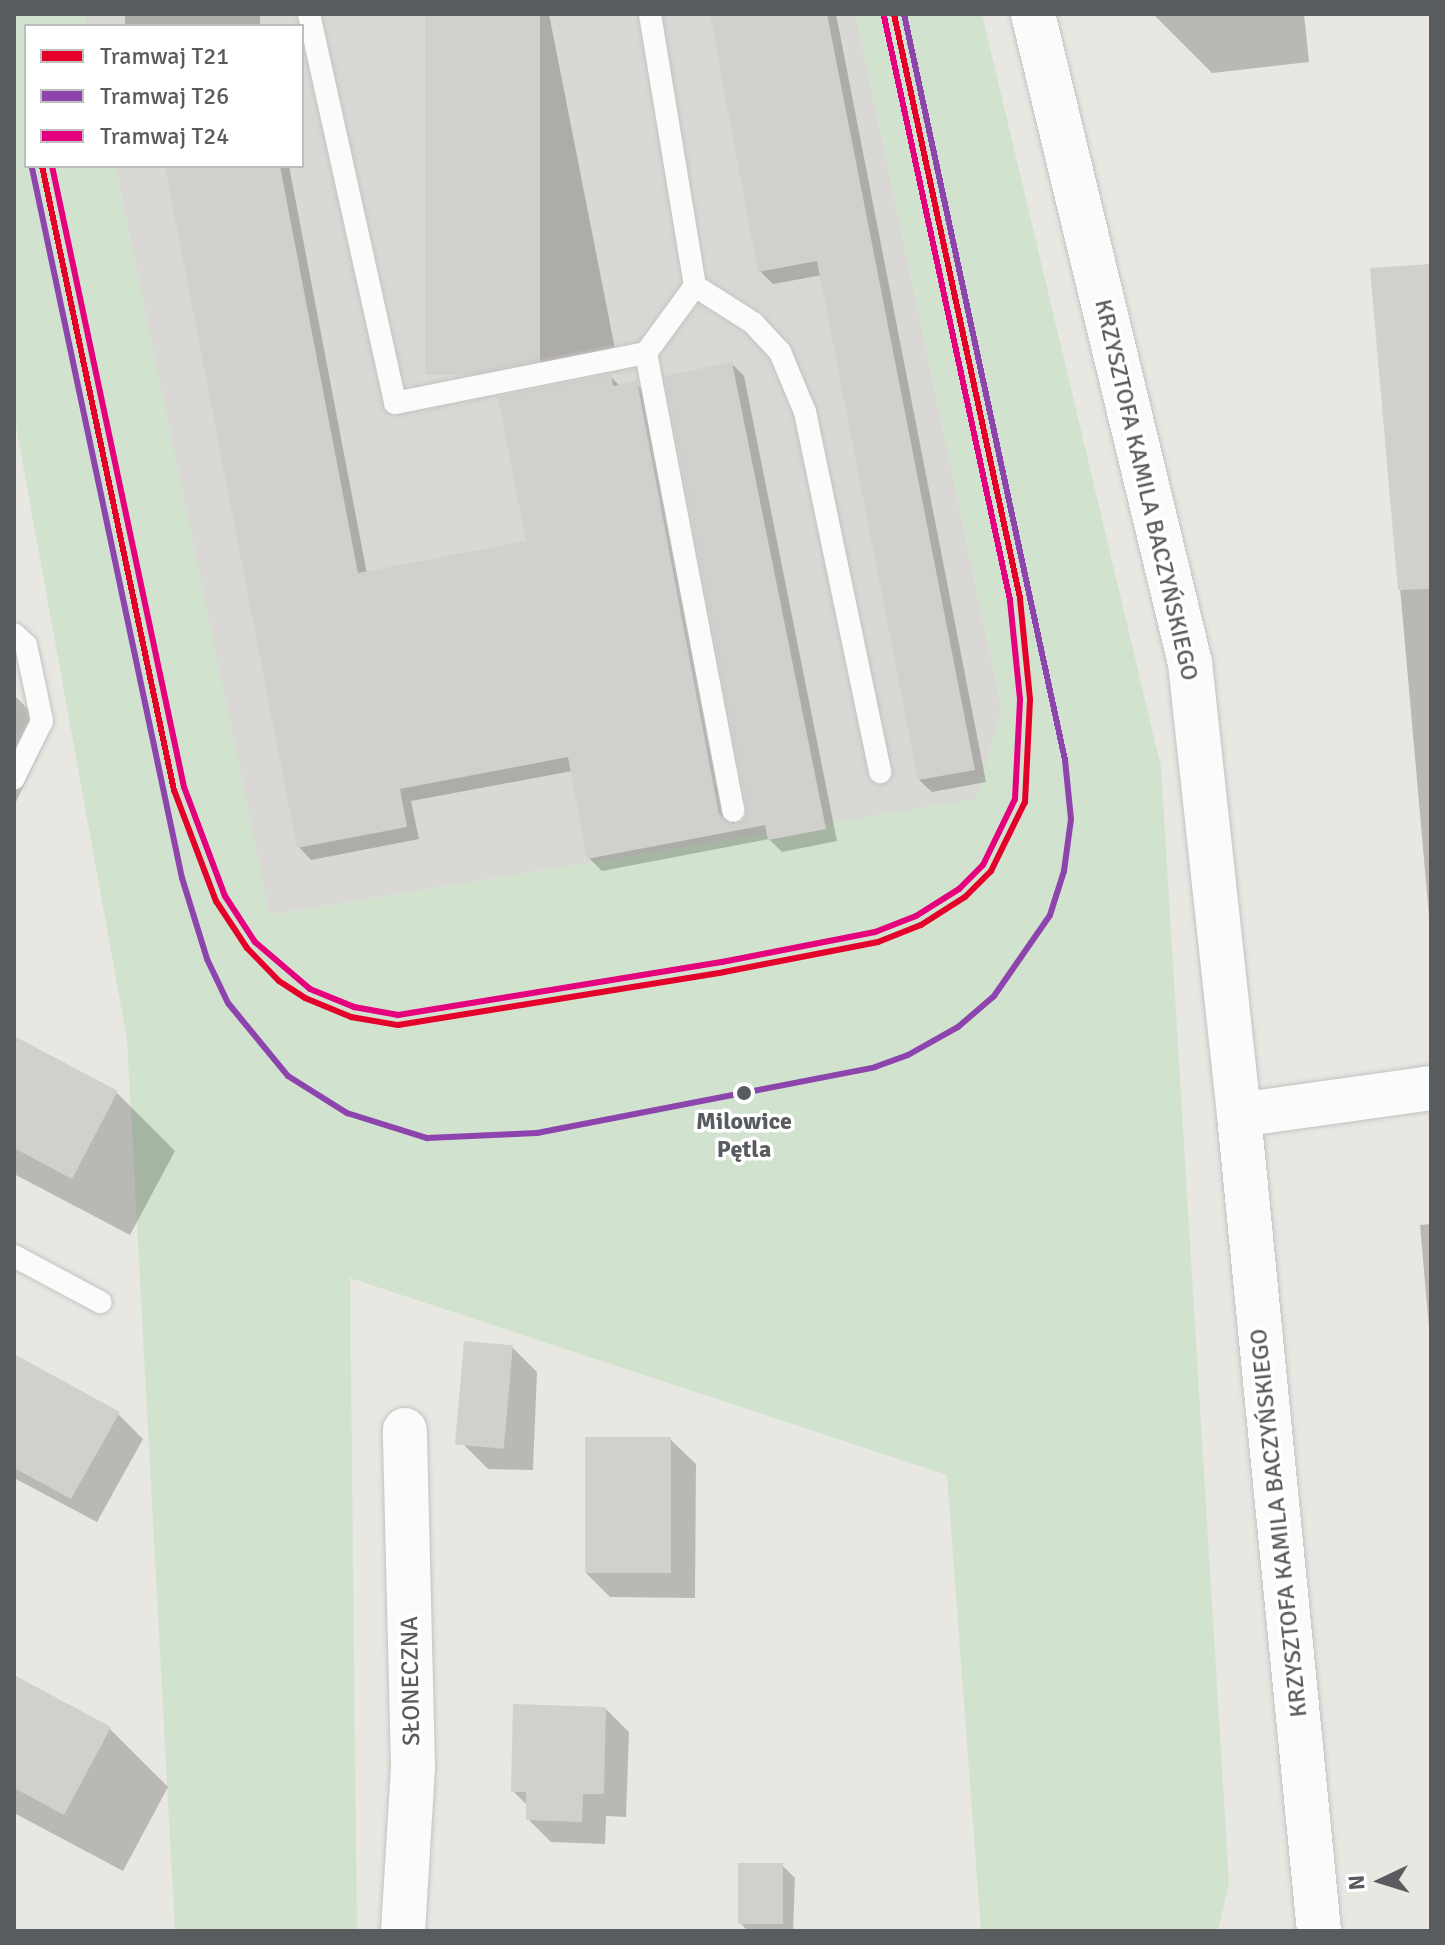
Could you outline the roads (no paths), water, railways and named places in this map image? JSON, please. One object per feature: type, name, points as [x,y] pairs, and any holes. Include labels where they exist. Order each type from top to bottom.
[{"type":"street","name":"KRZYSZTOFA KAMILA BACZYŃSKIEGO","points":[[1033,14],[1190,663],[1239,1115],[1319,1931]]},
{"type":"street","points":[[1239,1115],[1431,1088]]},
{"type":"street","name":"SŁONECZNA","points":[[403,1931],[413,1766],[405,1430]]},
{"type":"lane","points":[[309,14],[395,403],[646,353],[695,286],[650,14]]},
{"type":"lane","points":[[695,286],[753,323],[780,352],[805,412],[880,772]]},
{"type":"lane","points":[[646,353],[733,811]]},
{"type":"lane","points":[[14,634],[26,645],[42,721],[14,778]]},
{"type":"lane","points":[[14,1256],[100,1302]]},
{"type":"tram line","name":"T21","points":[[42,168],[174,790],[216,901],[247,948],[279,981],[305,998],[351,1017],[398,1025],[724,972],[878,942],[921,925],[965,897],[991,871],[1025,802],[1030,699],[1020,598],[894,14]]},
{"type":"tram line","name":"T26","points":[[32,168],[182,878],[207,959],[228,1003],[288,1076],[347,1113],[427,1138],[537,1133],[875,1067],[908,1055],[958,1027],[994,996],[1050,915],[1064,871],[1071,819],[1065,760],[904,14]]},
{"type":"tram line","name":"T24","points":[[52,168],[184,787],[225,896],[255,942],[310,989],[354,1007],[398,1015],[722,962],[875,932],[916,916],[959,889],[983,865],[1015,799],[1020,699],[1010,600],[884,16]]},
{"type":"place","name":"Milowice Pętla","points":[[744,1093]]}]
